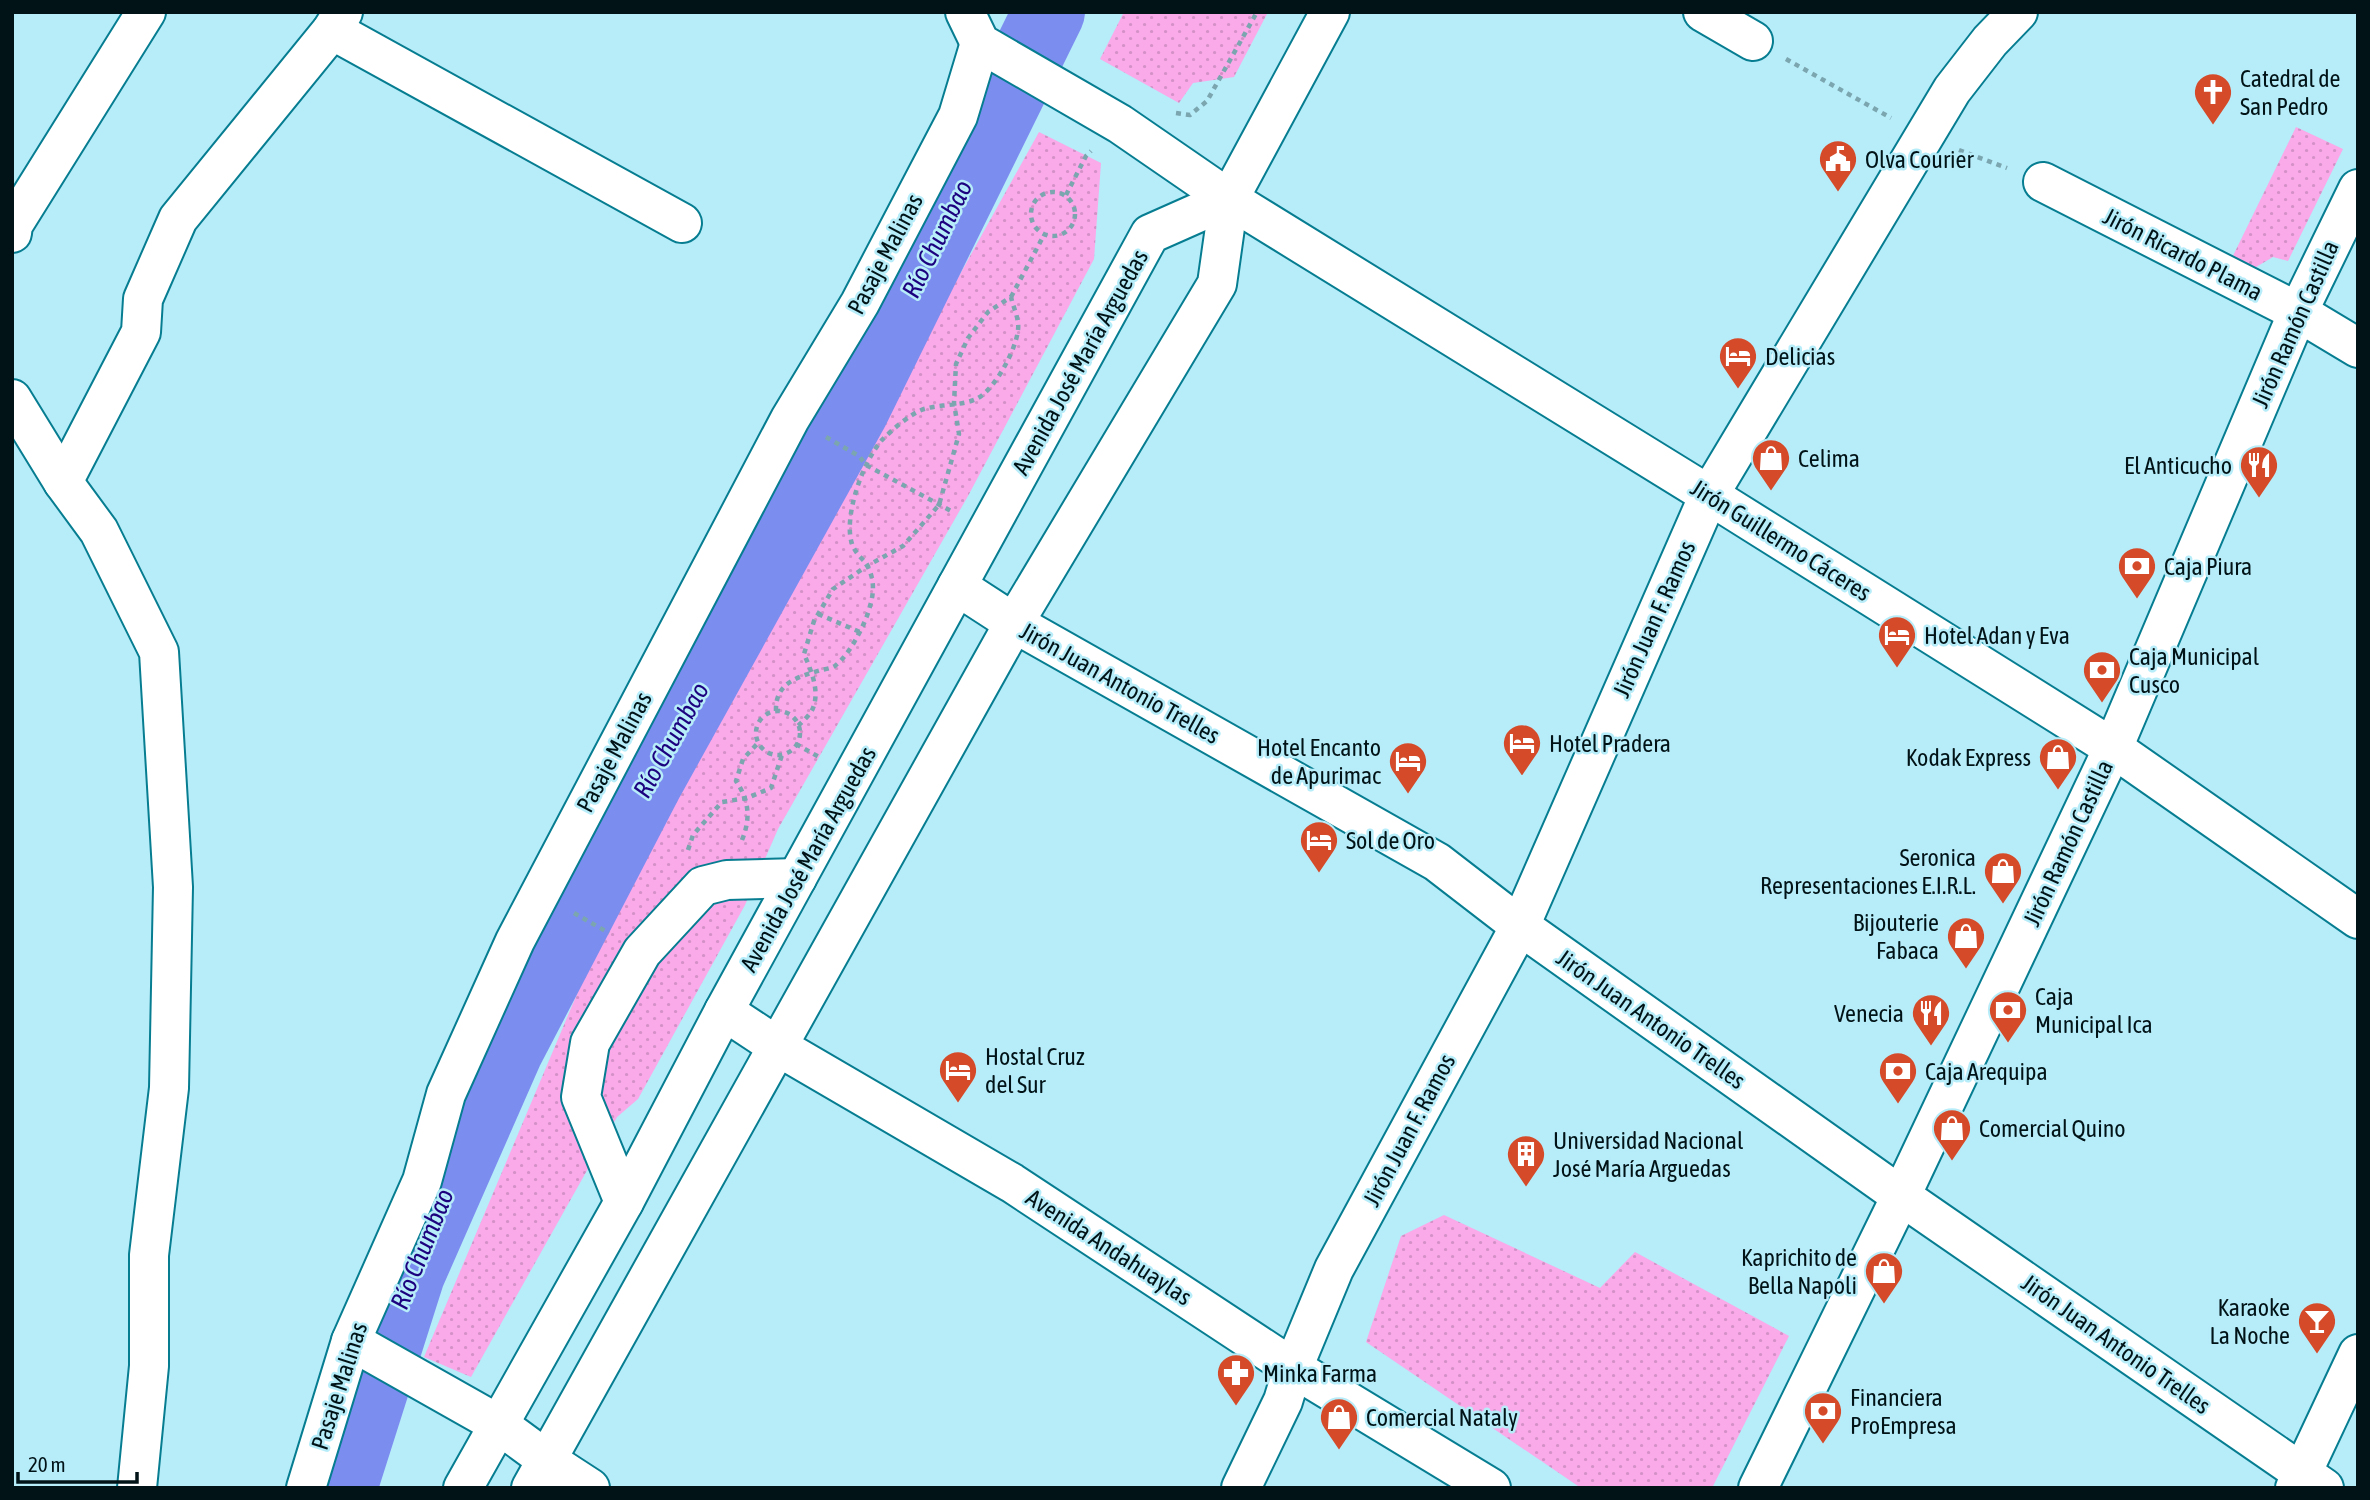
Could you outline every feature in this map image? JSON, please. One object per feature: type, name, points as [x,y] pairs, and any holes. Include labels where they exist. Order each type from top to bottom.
[{"type":"main road","points":[[12,233],[13,225],[146,12]]},
{"type":"main road","points":[[539,1474],[1014,623],[1217,284],[1229,199],[1330,12]]},
{"type":"main road","points":[[1703,12],[1753,41]]},
{"type":"main road","name":"Jirón Juan F. Ramos","points":[[1241,1488],[1283,1402],[1293,1368],[1334,1269],[1520,926],[1709,495],[1952,90],[1990,41],[2018,12]]},
{"type":"main road","points":[[63,482],[141,332],[144,299],[178,219],[337,21],[682,223]]},
{"type":"main road","name":"Jirón Guillermo Cáceres","points":[[979,35],[1120,124],[1229,199],[2113,748],[2358,919]]},
{"type":"main road","name":"Pasaje Malinas","points":[[306,1488],[356,1344],[422,1181],[446,1094],[515,942],[790,419],[860,303],[958,116],[979,35]]},
{"type":"main road","name":"Jirón Ricardo Plama","points":[[2043,182],[2298,312],[2358,348]]},
{"type":"main road","name":"Jirón Ramón Castilla","points":[[1758,1488],[1901,1196],[2113,748],[2298,312],[2358,189]]},
{"type":"main road","name":"Avenida José María Arguedas","points":[[463,1488],[624,1202],[724,1011],[1150,234],[1229,199]]},
{"type":"main road","points":[[12,399],[63,482],[99,531],[159,652],[173,887],[169,1088],[149,1255],[149,1366],[136,1488]]},
{"type":"main road","name":"Jirón Juan Antonio Trelles","points":[[957,586],[1014,623],[1437,862],[1520,926],[2307,1483]]},
{"type":"main road","points":[[624,1202],[581,1097],[590,1043],[642,952],[703,886],[727,880],[797,878]]},
{"type":"main road","name":"Avenida Andahuaylas","points":[[724,1011],[777,1046],[1012,1183],[1293,1368],[1491,1488]]},
{"type":"main road","points":[[356,1344],[498,1424],[539,1474],[590,1488]]},
{"type":"main road","points":[[2307,1483],[2358,1354]]},
{"type":"path","points":[[1164,111],[1190,115],[1207,101],[1257,12]]},
{"type":"path","points":[[1066,195],[1086,156],[1120,124]]},
{"type":"path","points":[[1051,192],[1066,195],[1076,215],[1071,228],[1059,236],[1044,235],[1031,219],[1033,205],[1037,198],[1051,192]]},
{"type":"path","points":[[799,726],[813,708],[815,679],[804,654],[818,614],[833,589],[903,546],[939,505],[959,434],[954,403],[956,364],[968,338],[988,312],[1011,298],[1044,235]]},
{"type":"path","points":[[776,711],[776,699],[784,685],[835,667],[860,632],[871,606],[873,575],[853,547],[848,527],[866,465],[881,441],[921,410],[978,399],[998,379],[1008,362],[1019,325],[1011,298]]},
{"type":"path","points":[[819,433],[859,456],[866,465],[988,531]]},
{"type":"path","points":[[818,614],[860,632]]},
{"type":"path","points":[[776,711],[790,715],[799,726],[800,733],[795,747],[782,755],[768,753],[758,743],[759,722],[776,711]]},
{"type":"path","points":[[727,880],[747,829],[747,798],[736,781],[743,759],[758,743]]},
{"type":"path","points":[[686,904],[680,886],[681,868],[693,835],[722,802],[747,798],[771,788],[782,755]]},
{"type":"path","points":[[570,911],[604,930]]},
{"type":"shaded area","points":[[1124,12],[1268,12],[1234,77],[1193,83],[1179,103],[1100,59]]},
{"type":"shaded area","points":[[2296,127],[2343,149],[2288,261],[2273,257],[2256,267],[2253,275],[2228,266]]},
{"type":"shaded area","points":[[1039,132],[1101,163],[1094,259],[968,496],[778,829],[745,905],[638,1099],[617,1117],[471,1377],[424,1357],[604,930],[859,456]]},
{"type":"shaded area","points":[[1444,1215],[1600,1288],[1635,1252],[1789,1336],[1712,1488],[1581,1488],[1366,1342],[1401,1236]]},
{"type":"waterway","name":"Río Chumbao","points":[[341,1488],[409,1274],[507,1051],[648,780],[853,410],[1049,12]]},
{"type":"place","name":"Catedral de San Pedro","points":[[2213,126]]},
{"type":"place","name":"Olva Courier","points":[[1838,193]]},
{"type":"place","name":"Delicias","points":[[1738,390]]},
{"type":"place","name":"Celima","points":[[1771,492]]},
{"type":"place","name":"El Anticucho","points":[[2259,499]]},
{"type":"place","name":"Caja Piura","points":[[2137,600]]},
{"type":"place","name":"Hotel Adan y Eva","points":[[1897,669]]},
{"type":"place","name":"Caja Municipal Cusco","points":[[2102,704]]},
{"type":"place","name":"Hotel Pradera","points":[[1522,777]]},
{"type":"place","name":"Kodak Express","points":[[2058,791]]},
{"type":"place","name":"Hotel Encanto de Apurimac","points":[[1408,795]]},
{"type":"place","name":"Sol de Oro","points":[[1319,874]]},
{"type":"place","name":"Seronica Representaciones E.I.R.L.","points":[[2003,905]]},
{"type":"place","name":"Bijouterie Fabaca","points":[[1966,970]]},
{"type":"place","name":"Caja Municipal Ica","points":[[2008,1044]]},
{"type":"place","name":"Venecia","points":[[1931,1047]]},
{"type":"place","name":"Hostal Cruz del Sur","points":[[958,1104]]},
{"type":"place","name":"Caja Arequipa","points":[[1898,1105]]},
{"type":"place","name":"Comercial Quino","points":[[1952,1162]]},
{"type":"place","name":"Universidad Nacional José María Arguedas","points":[[1526,1188]]},
{"type":"place","name":"Kaprichito de Bella Napoli","points":[[1884,1305]]},
{"type":"place","name":"Karaoke La Noche","points":[[2317,1355]]},
{"type":"place","name":"Minka Farma","points":[[1236,1407]]},
{"type":"place","name":"Financiera ProEmpresa","points":[[1823,1445]]},
{"type":"place","name":"Comercial Nataly","points":[[1339,1451]]}]
